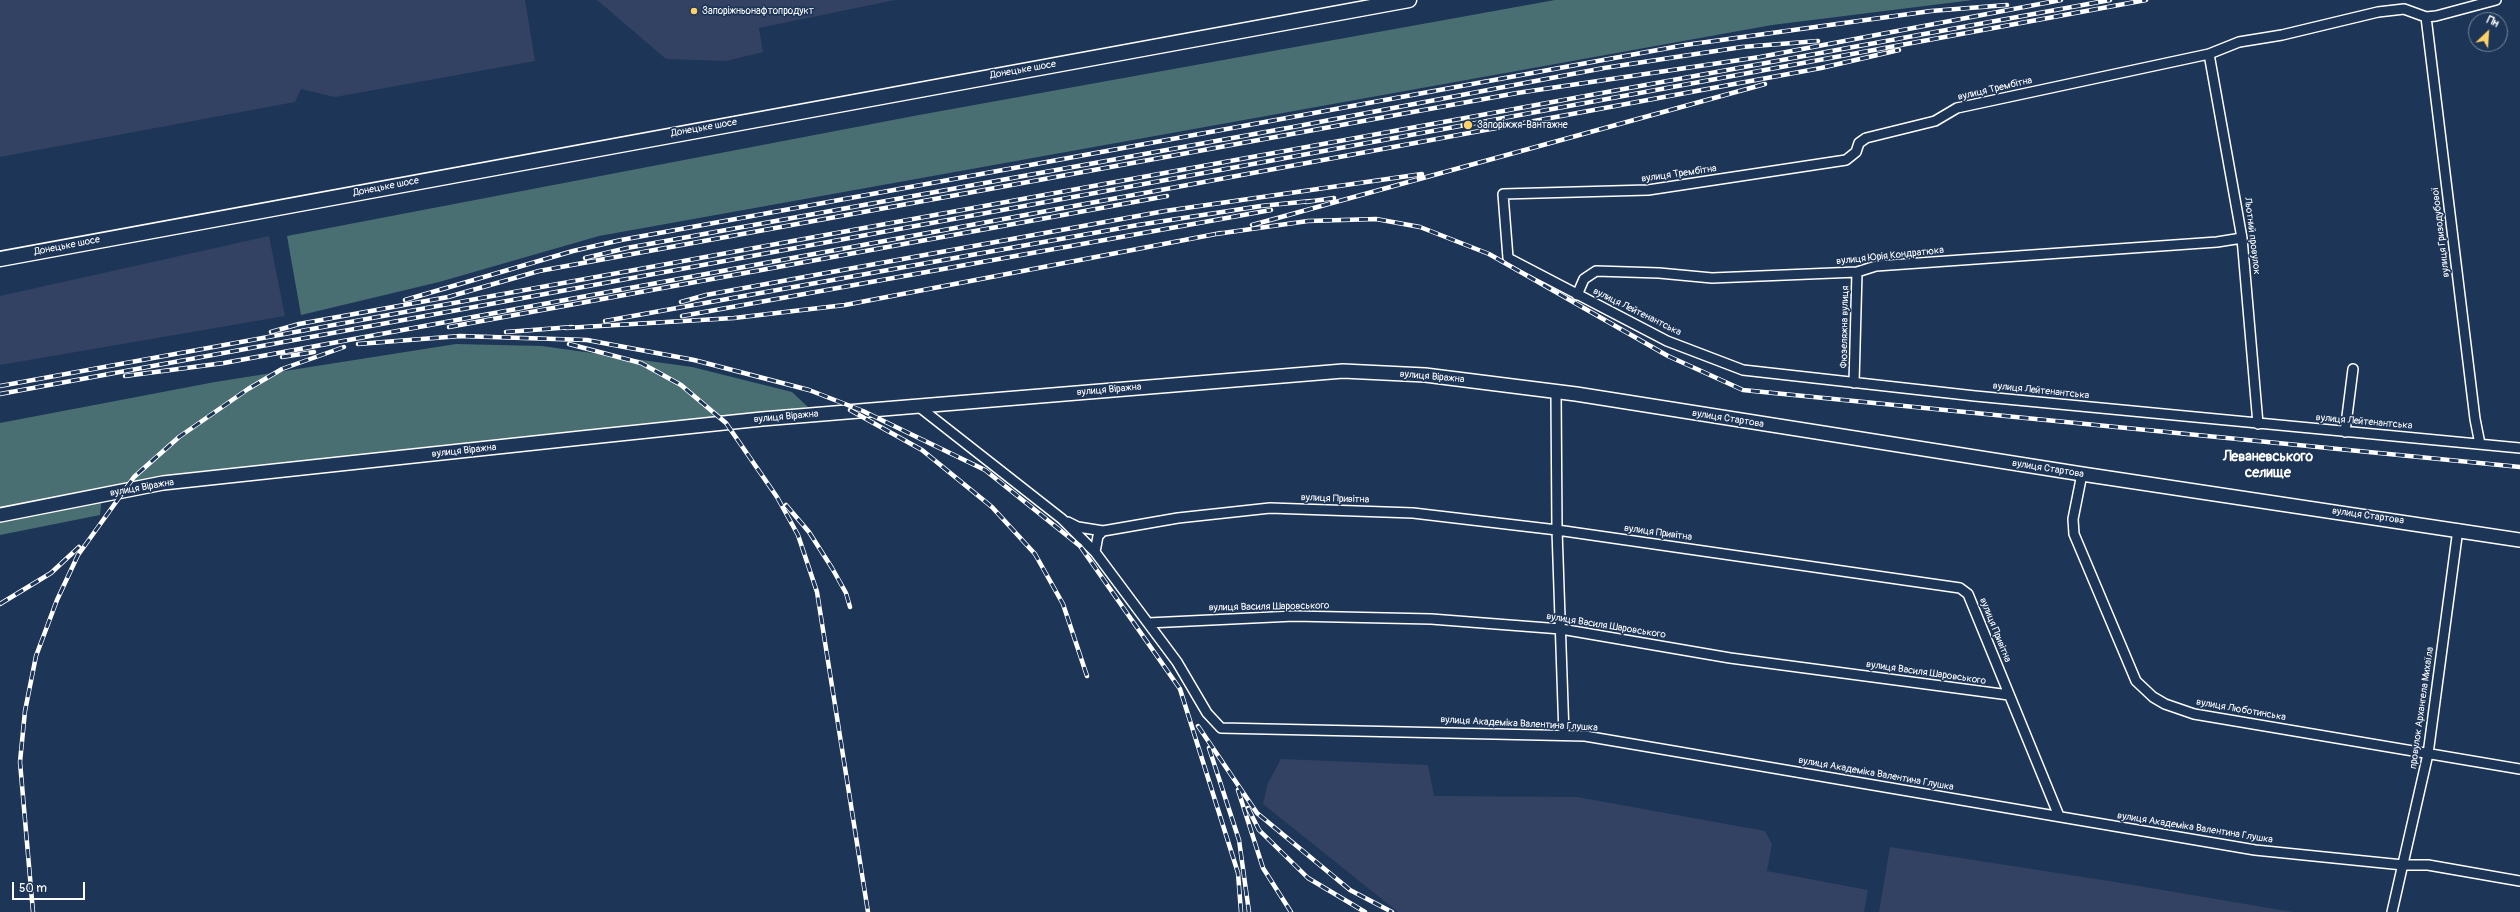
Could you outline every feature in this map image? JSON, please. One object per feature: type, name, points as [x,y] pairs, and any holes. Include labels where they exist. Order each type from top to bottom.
[{"type":"main road","name":"Донецьке шосе","points":[[0,258],[1409,0]]},
{"type":"main road","name":"вулиця Віражна","points":[[0,515],[163,483],[740,421],[1342,371],[1425,375],[1576,394]]},
{"type":"main road","name":"вулиця Стартова","points":[[1576,394],[2082,474],[2458,529],[2520,540]]},
{"type":"street","points":[[2426,17],[2436,16],[2496,0]]},
{"type":"street","name":"вулиця Трембітна","points":[[1503,194],[1648,190],[1846,160],[1856,152],[1859,143],[1866,138],[1935,121],[1957,108],[2209,54],[2239,42],[2282,35],[2378,12],[2404,9],[2426,17]]},
{"type":"street","name":"вулиця Гризодубової","points":[[2426,17],[2474,411],[2480,444]]},
{"type":"street","name":"Льотний провулок","points":[[2209,54],[2242,238],[2258,424]]},
{"type":"street","name":"вулиця Лейтенантська","points":[[1503,194],[1508,258],[1667,341],[1743,370],[1854,383],[2258,424],[2520,448]]},
{"type":"street","name":"вулиця Юрія Кондратюка","points":[[1577,295],[1584,279],[1596,271],[1659,273],[1712,278],[1857,272],[1876,266],[2217,242],[2242,238]]},
{"type":"street","name":"Фюзеляжна вулиця","points":[[1854,383],[1857,272]]},
{"type":"street","points":[[2345,432],[2353,369]]},
{"type":"street","points":[[1556,392],[1557,530],[1564,735]]},
{"type":"street","points":[[918,406],[1062,519],[1094,552],[1148,623]]},
{"type":"street","name":"вулиця Люботинська","points":[[2082,474],[2073,519],[2074,534],[2136,681],[2143,690],[2165,704],[2194,714],[2520,769]]},
{"type":"street","name":"вулиця Привітна","points":[[1062,519],[1078,527],[1103,531],[1178,518],[1270,508],[1413,513],[1557,530],[1960,588],[1968,594],[2059,816]]},
{"type":"street","name":"провулок Архангела Михаїла","points":[[2392,912],[2428,754],[2458,529]]},
{"type":"street","points":[[1094,552],[1098,536],[1103,531]]},
{"type":"street","name":"вулиця Василя Шаровського","points":[[1148,623],[1294,616],[1431,619],[1561,629],[1730,658],[2009,695]]},
{"type":"street","name":"вулиця Академіка Валентина Глушка","points":[[1148,623],[1177,662],[1207,713],[1218,726],[1225,728],[1585,736],[2255,850],[2403,865],[2428,864],[2520,881]]},
{"type":"shaded area","points":[[0,0],[525,0],[535,61],[335,97],[301,89],[295,102],[0,157]]},
{"type":"shaded area","points":[[597,0],[895,0],[759,28],[763,52],[726,61],[666,59]]},
{"type":"shaded area","points":[[269,236],[285,316],[0,365],[0,296]]},
{"type":"shaded area","points":[[1281,759],[1428,765],[1434,796],[1577,797],[1765,831],[1772,844],[1767,871],[1868,890],[1864,912],[1398,912],[1263,804],[1268,783]]},
{"type":"shaded area","points":[[1890,847],[2109,881],[2293,912],[1879,912]]},
{"type":"green space","points":[[1555,0],[1973,0],[1772,25],[599,236],[439,282],[301,315],[287,236],[919,115]]},
{"type":"green space","points":[[456,344],[542,346],[692,367],[792,392],[808,407],[762,419],[102,495],[100,515],[0,535],[0,423],[215,382]]},
{"type":"railway","points":[[271,332],[299,324],[448,297],[539,271],[1517,93],[1760,57],[2061,0]]},
{"type":"railway","points":[[0,386],[2110,0]]},
{"type":"railway","points":[[0,394],[2146,0]]},
{"type":"railway","points":[[405,300],[573,251],[621,240],[1685,45],[1931,11],[2007,5]]},
{"type":"railway","points":[[585,258],[627,248],[1293,127],[1604,68],[1742,47],[1818,41]]},
{"type":"railway","points":[[125,376],[224,363],[1821,68],[1899,50]]},
{"type":"railway","points":[[1252,225],[1765,84]]},
{"type":"railway","points":[[681,302],[706,295],[1165,211],[1422,174]]},
{"type":"railway","points":[[449,327],[1167,196]]},
{"type":"railway","points":[[1306,202],[1334,198]]},
{"type":"railway","points":[[605,321],[1138,225],[1261,206],[1311,201]]},
{"type":"railway","points":[[682,316],[1271,210]]},
{"type":"railway","points":[[1216,234],[1308,221],[1376,219],[1420,227],[1489,254],[1668,356],[1743,390],[2520,467]]},
{"type":"railway","points":[[566,328],[734,318],[845,305],[1221,233]]},
{"type":"railway","points":[[506,332],[572,327]]},
{"type":"railway","points":[[358,344],[460,336],[587,340],[694,360],[809,390],[863,411],[985,470],[1080,546],[1180,689],[1238,873],[1241,912]]},
{"type":"railway","points":[[569,344],[641,363],[681,385],[726,423],[777,497],[798,535],[817,592],[868,912]]},
{"type":"railway","points":[[33,912],[20,762],[25,711],[36,656],[57,600],[78,555],[134,477],[179,437],[248,389],[282,369],[344,347]]},
{"type":"railway","points":[[282,357],[314,352]]},
{"type":"railway","points":[[850,410],[922,450],[992,507],[1035,554],[1063,604],[1087,676]]},
{"type":"railway","points":[[786,505],[809,532],[832,568],[846,593],[850,607]]},
{"type":"railway","points":[[0,604],[51,573],[79,547]]},
{"type":"railway","points":[[1198,726],[1257,813],[1350,890],[1392,912]]},
{"type":"railway","points":[[1209,748],[1239,840],[1249,912]]},
{"type":"railway","points":[[1238,790],[1263,868],[1291,912]]},
{"type":"railway","points":[[1248,808],[1259,830],[1308,878],[1365,912]]},
{"type":"place","name":"Запоріжньонафтопродукт","points":[[694,11]]},
{"type":"place","name":"Запоріжжя-Вантажне","points":[[1468,125]]},
{"type":"district","name":"Леваневського селище","points":[[2268,466]]}]
